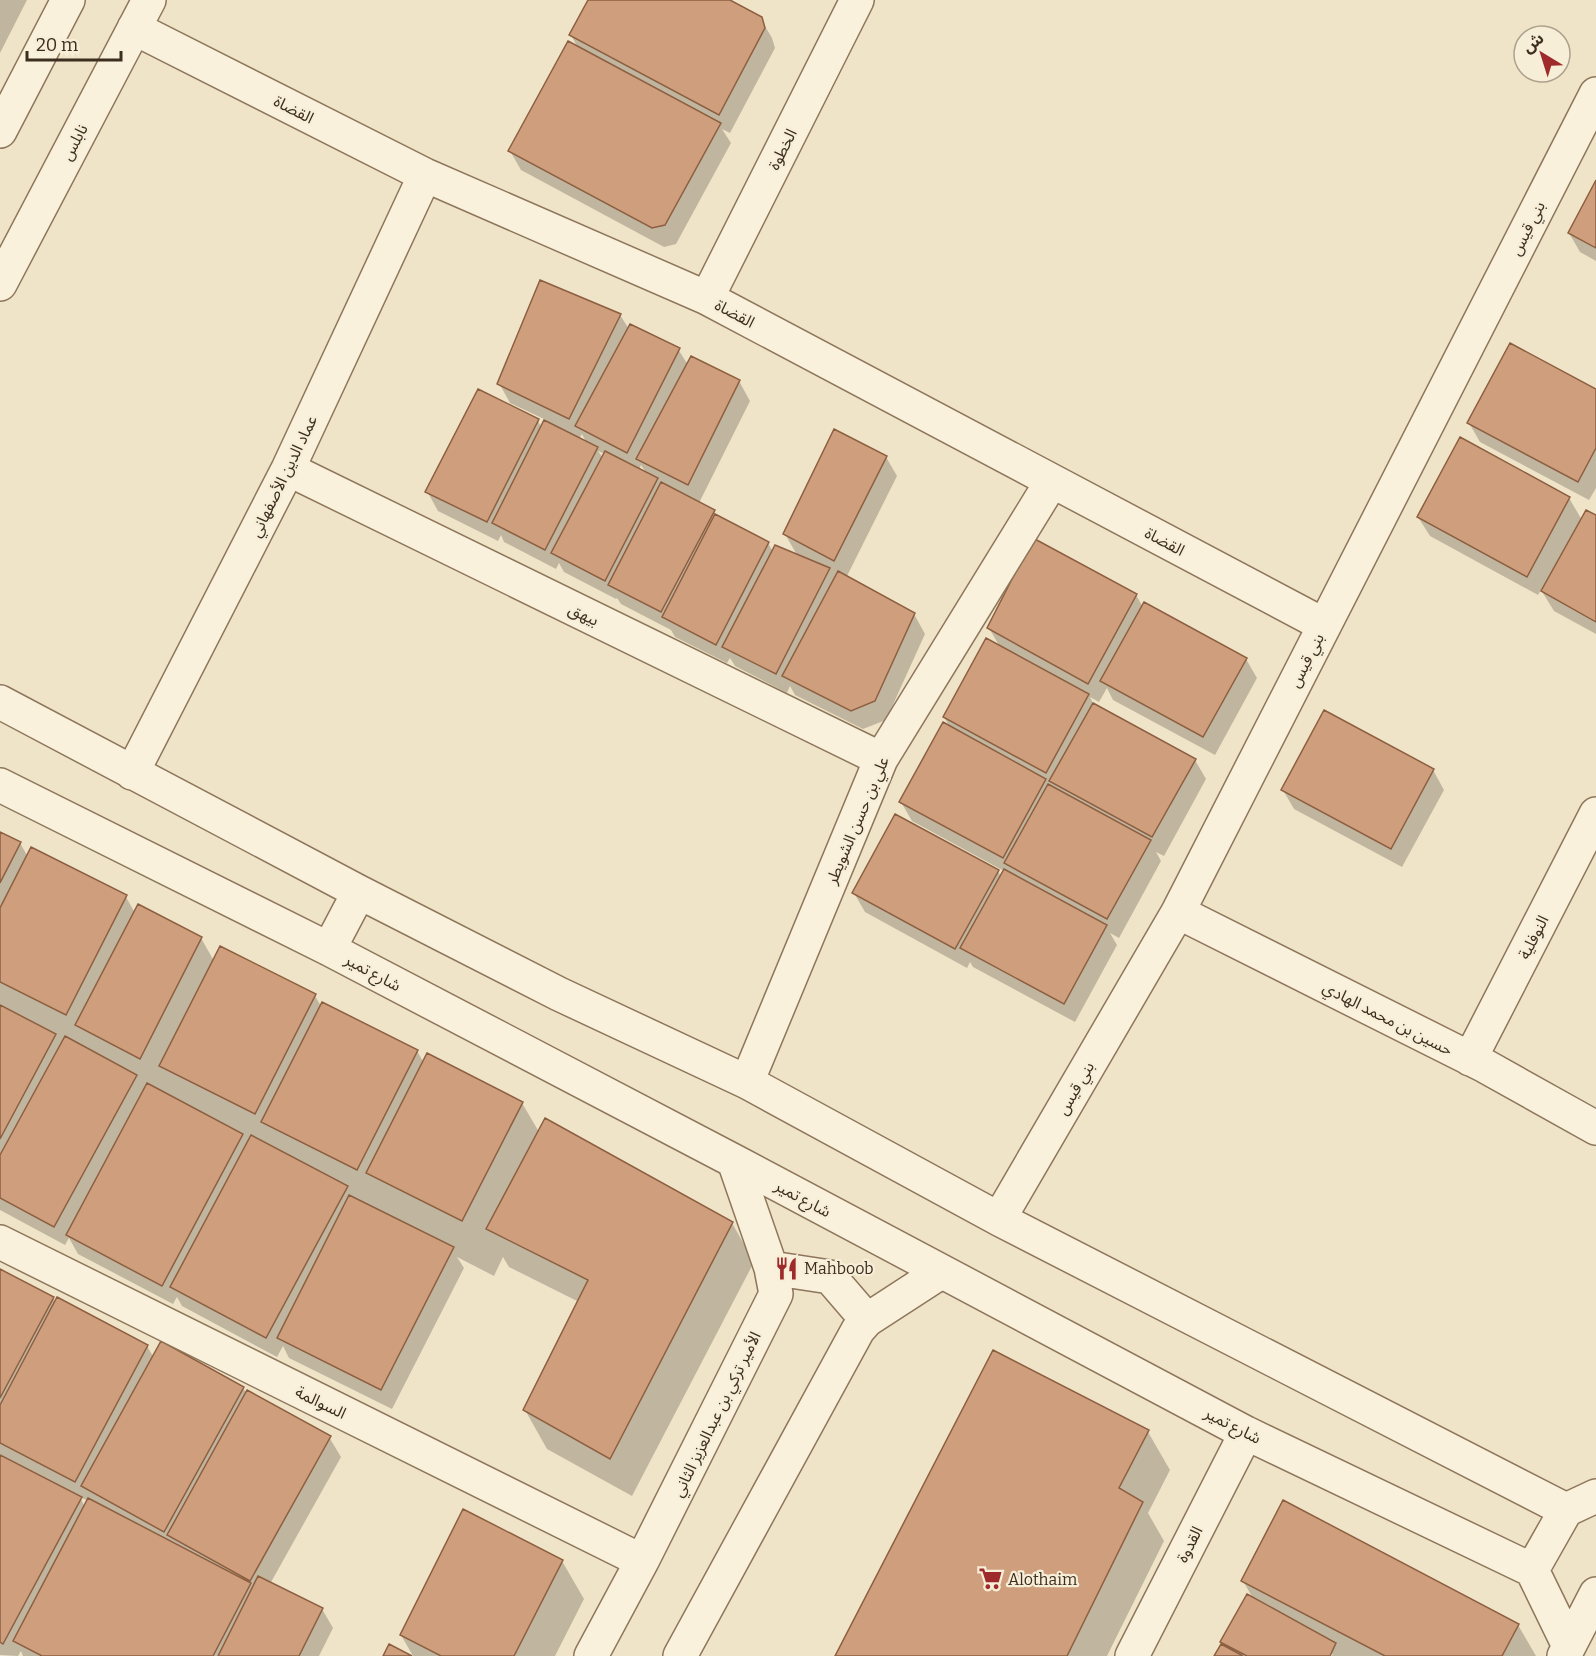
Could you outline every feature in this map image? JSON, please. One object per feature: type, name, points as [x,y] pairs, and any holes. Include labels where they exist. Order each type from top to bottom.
[{"type":"street","points":[[0,131],[68,0]]},
{"type":"street","name":"نابلس","points":[[0,284],[149,0]]},
{"type":"street","name":"الخطوة","points":[[707,298],[847,3]]},
{"type":"street","name":"القضاة","points":[[134,28],[425,175],[707,298],[1324,625]]},
{"type":"street","name":"بني قيس","points":[[999,1218],[1178,912],[1596,94]]},
{"type":"street","name":"عماد الدين الأصفهاني","points":[[132,773],[288,469],[425,175]]},
{"type":"street","name":"بيهق","points":[[288,469],[881,759]]},
{"type":"street","name":"علي بن حسن الشويطر","points":[[747,1082],[881,759],[1052,481]]},
{"type":"street","points":[[0,702],[359,892],[559,994],[747,1082],[999,1218],[1566,1510]]},
{"type":"street","name":"شارع تمير","points":[[0,785],[328,949],[734,1161],[1246,1433],[1532,1570]]},
{"type":"street","name":"النوفلية","points":[[1470,1059],[1596,814]]},
{"type":"street","points":[[328,949],[359,892]]},
{"type":"street","name":"حسين بن محمد الهادي","points":[[1178,912],[1470,1059],[1596,1128]]},
{"type":"street","name":"الأمير تركي بن عبدالعزيز الثاني","points":[[591,1656],[642,1562],[776,1294],[771,1268],[734,1161]]},
{"type":"street","name":"السوالمة","points":[[0,1242],[642,1562]]},
{"type":"street","points":[[771,1268],[830,1277],[867,1320]]},
{"type":"street","points":[[680,1656],[858,1330],[867,1320],[941,1272]]},
{"type":"street","name":"القدوة","points":[[1132,1656],[1246,1433]]},
{"type":"street","points":[[1566,1651],[1532,1570],[1566,1510],[1596,1496]]},
{"type":"street","points":[[1566,1651],[1596,1594]]},
{"type":"building","points":[[588,0],[730,0],[762,17],[765,28],[719,115],[569,35]]},
{"type":"building","points":[[568,41],[721,123],[665,225],[652,228],[508,151]]},
{"type":"building","points":[[1596,180],[1596,248],[1568,233]]},
{"type":"building","points":[[540,280],[621,314],[569,419],[497,384]]},
{"type":"building","points":[[630,324],[680,348],[627,453],[575,426]]},
{"type":"building","points":[[1510,343],[1596,389],[1596,448],[1578,482],[1467,423]]},
{"type":"building","points":[[691,356],[740,380],[688,485],[636,459]]},
{"type":"building","points":[[478,389],[539,419],[487,522],[425,492]]},
{"type":"building","points":[[544,420],[598,447],[545,550],[492,523]]},
{"type":"building","points":[[834,429],[887,456],[834,561],[783,534]]},
{"type":"building","points":[[1460,437],[1570,497],[1527,577],[1417,517]]},
{"type":"building","points":[[605,451],[658,478],[605,581],[551,553]]},
{"type":"building","points":[[661,482],[715,510],[661,612],[608,585]]},
{"type":"building","points":[[1586,510],[1596,515],[1596,622],[1541,591]]},
{"type":"building","points":[[715,514],[769,542],[716,645],[662,617]]},
{"type":"building","points":[[1033,538],[1137,594],[1088,684],[987,628]]},
{"type":"building","points":[[775,545],[830,568],[776,674],[722,647]]},
{"type":"building","points":[[838,571],[915,613],[875,701],[851,711],[782,676]]},
{"type":"building","points":[[1144,602],[1247,658],[1203,737],[1100,681]]},
{"type":"building","points":[[986,638],[1089,694],[1046,773],[943,717]]},
{"type":"building","points":[[1093,703],[1196,759],[1152,837],[1049,781]]},
{"type":"building","points":[[1324,710],[1434,769],[1391,849],[1281,790]]},
{"type":"building","points":[[943,722],[1046,779],[1003,858],[899,802]]},
{"type":"building","points":[[1048,784],[1151,840],[1107,919],[1004,863]]},
{"type":"building","points":[[895,814],[999,870],[955,949],[852,893]]},
{"type":"building","points":[[0,832],[21,842],[0,883]]},
{"type":"building","points":[[31,847],[127,895],[66,1015],[0,982],[0,908]]},
{"type":"building","points":[[1004,869],[1107,925],[1064,1004],[960,948]]},
{"type":"building","points":[[138,904],[202,937],[140,1059],[75,1025]]},
{"type":"building","points":[[220,946],[316,994],[255,1114],[159,1066]]},
{"type":"building","points":[[322,1002],[418,1050],[357,1170],[261,1122]]},
{"type":"building","points":[[0,1005],[56,1034],[0,1139]]},
{"type":"building","points":[[65,1036],[137,1075],[54,1227],[0,1198],[0,1155]]},
{"type":"building","points":[[427,1053],[523,1102],[462,1221],[366,1173]]},
{"type":"building","points":[[147,1083],[243,1134],[162,1286],[66,1235]]},
{"type":"building","points":[[545,1118],[733,1222],[610,1459],[523,1410],[588,1280],[486,1229]]},
{"type":"building","points":[[251,1135],[348,1186],[266,1338],[170,1287]]},
{"type":"building","points":[[349,1195],[454,1247],[381,1390],[277,1338]]},
{"type":"building","points":[[0,1269],[54,1297],[0,1398]]},
{"type":"building","points":[[57,1297],[148,1345],[75,1482],[0,1443],[0,1405]]},
{"type":"building","points":[[161,1341],[244,1387],[164,1532],[81,1486]]},
{"type":"building","name":"Alothaim","points":[[993,1350],[1149,1430],[1119,1488],[1143,1502],[1067,1656],[835,1656]]},
{"type":"building","points":[[247,1390],[331,1436],[250,1581],[167,1535]]},
{"type":"building","points":[[0,1455],[82,1497],[3,1644],[0,1642]]},
{"type":"building","points":[[88,1498],[251,1583],[213,1656],[42,1656],[13,1641]]},
{"type":"building","points":[[1283,1500],[1519,1624],[1502,1656],[1385,1656],[1241,1581]]},
{"type":"building","points":[[463,1509],[563,1560],[514,1656],[441,1656],[400,1635]]},
{"type":"building","points":[[258,1576],[323,1608],[299,1656],[218,1656]]},
{"type":"building","points":[[1247,1594],[1336,1643],[1330,1656],[1247,1656],[1220,1642]]},
{"type":"building","points":[[389,1644],[412,1656],[383,1656]]},
{"type":"building","points":[[1221,1644],[1243,1656],[1214,1656]]},
{"type":"place","name":"Mahboob","points":[[786,1268]]},
{"type":"place","name":"Alothaim","points":[[990,1579]]}]
